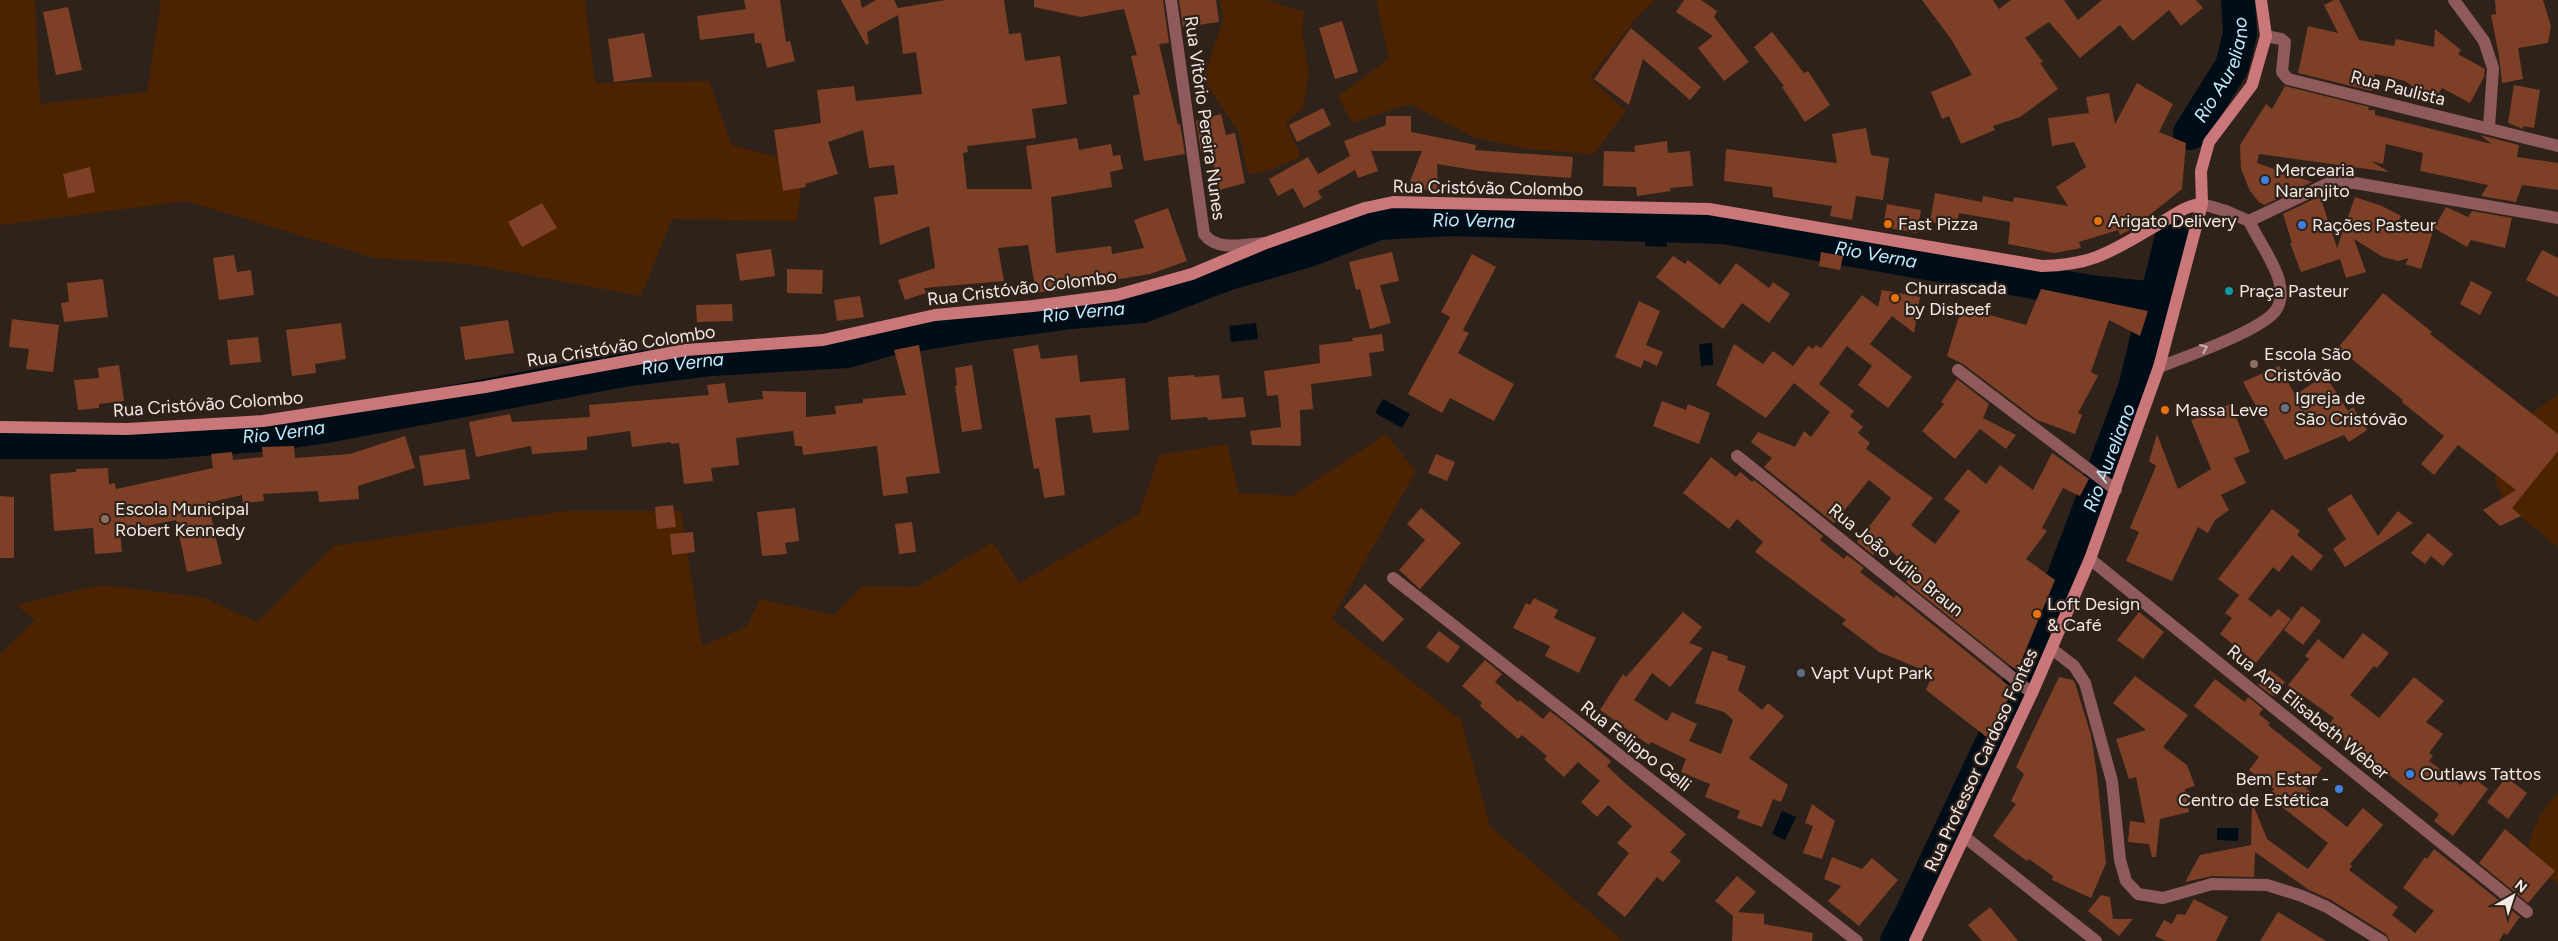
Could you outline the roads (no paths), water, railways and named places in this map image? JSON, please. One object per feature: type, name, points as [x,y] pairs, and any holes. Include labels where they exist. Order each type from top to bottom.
[{"type":"main road","points":[[2160,367],[2202,204],[2202,171],[2210,142],[2252,85],[2266,36],[2261,0]]},
{"type":"main road","name":"Rua Cristóvão Colombo","points":[[0,427],[127,429],[263,422],[485,387],[686,350],[822,340],[934,315],[1034,306],[1117,295],[1192,274],[1266,243],[1365,208],[1393,202],[1709,209],[2042,266],[2070,265],[2091,261],[2117,248],[2186,207],[2202,204]]},
{"type":"main road","name":"Rua Professor Cardoso Fontes","points":[[1915,941],[1966,838],[2052,649],[2090,558],[2160,367]]},
{"type":"street","name":"Rua Vitório Pereira Nunes","points":[[1171,0],[1204,234],[1210,242],[1220,245],[1266,243]]},
{"type":"street","points":[[2454,0],[2484,41],[2493,68],[2488,128]]},
{"type":"street","name":"Rua Paulista","points":[[2266,36],[2281,39],[2285,42],[2282,72],[2288,79],[2558,146]]},
{"type":"street","points":[[2249,222],[2329,184],[2355,183],[2558,218]]},
{"type":"street","points":[[2160,367],[2244,331],[2267,319],[2276,310],[2280,301],[2279,280],[2249,222],[2226,211],[2202,204]]},
{"type":"street","points":[[1958,370],[2116,490]]},
{"type":"street","name":"Rua João Júlio Braun","points":[[1737,456],[2032,693]]},
{"type":"street","name":"Rua Ana Elisabeth Weber","points":[[2090,558],[2527,912]]},
{"type":"street","name":"Rua Felippo Gelli","points":[[1393,578],[1857,941]]},
{"type":"street","points":[[2052,649],[2074,666],[2085,683],[2112,781],[2120,860],[2126,881],[2138,894],[2164,898],[2212,884],[2267,885],[2302,896],[2327,907],[2382,941]]},
{"type":"street","points":[[1966,838],[2096,941]]},
{"type":"waterway","name":"Rio Aureliano","points":[[2190,133],[2232,66],[2240,34],[2238,0]]},
{"type":"waterway","name":"Rio Verna","points":[[0,442],[162,442],[273,434],[326,426],[617,371],[711,359],[847,351],[889,339],[973,325],[1072,312],[1142,306],[1226,274],[1309,250],[1379,223],[1450,219],[1724,227],[2090,292],[2156,299]]},
{"type":"waterway","name":"Rio Aureliano","points":[[1897,941],[2025,673],[2061,584],[2135,388],[2172,236]]},
{"type":"place","name":"Mercearia Naranjito","points":[[2265,180]]},
{"type":"place","name":"Arigato Delivery","points":[[2098,221]]},
{"type":"place","name":"Fast Pizza","points":[[1888,224]]},
{"type":"place","name":"Rações Pasteur","points":[[2302,225]]},
{"type":"place","name":"Praça Pasteur","points":[[2229,291]]},
{"type":"place","name":"Churrascada by Disbeef","points":[[1895,298]]},
{"type":"place","name":"Escola São Cristóvão","points":[[2254,364]]},
{"type":"place","name":"Igreja de São Cristóvão","points":[[2285,408]]},
{"type":"place","name":"Massa Leve","points":[[2165,410]]},
{"type":"place","name":"Escola Municipal Robert Kennedy","points":[[105,519]]},
{"type":"place","name":"Loft Design & Café","points":[[2037,614]]},
{"type":"place","name":"Vapt Vupt Park","points":[[1801,673]]},
{"type":"place","name":"Outlaws Tattos","points":[[2410,774]]},
{"type":"place","name":"Bem Estar - Centro de Estética","points":[[2339,789]]}]
